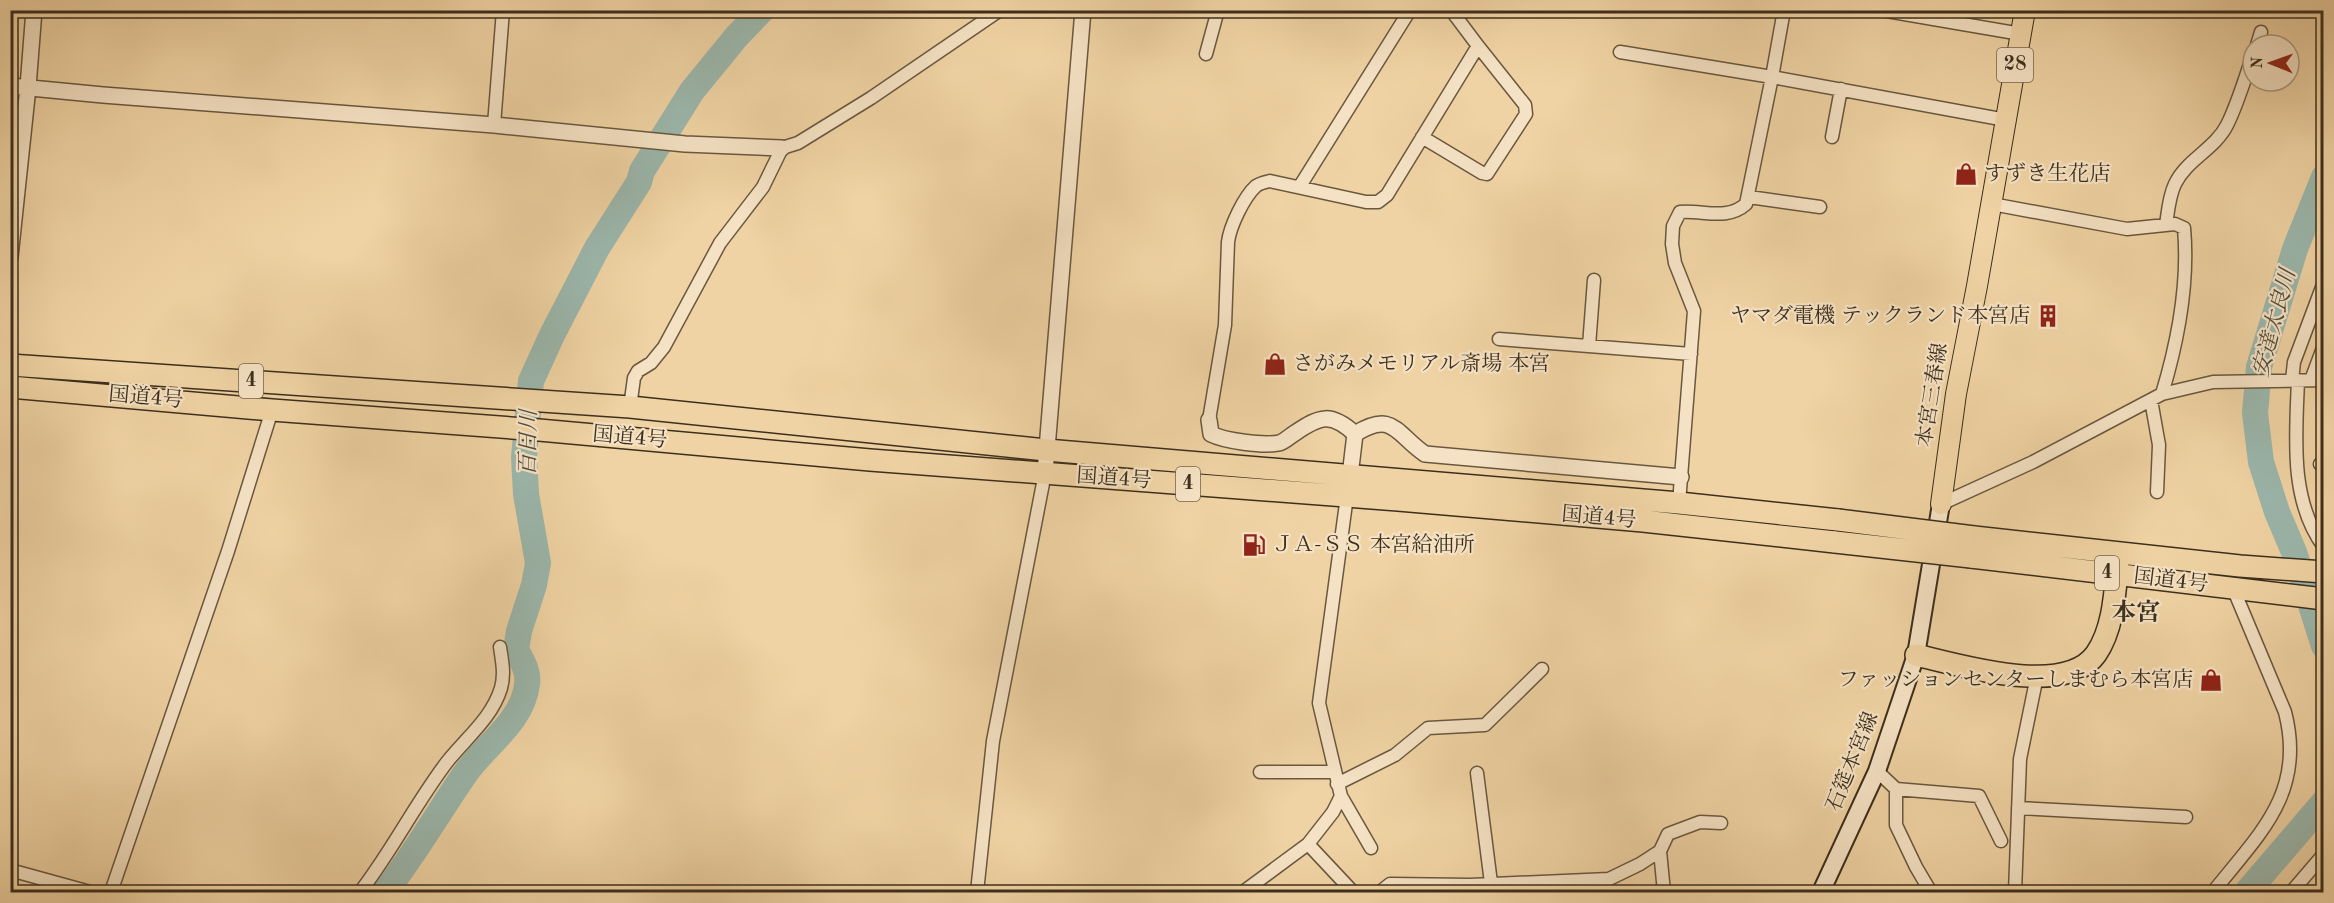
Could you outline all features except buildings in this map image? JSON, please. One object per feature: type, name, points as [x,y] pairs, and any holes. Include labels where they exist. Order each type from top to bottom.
[{"type":"highway","name":"国道4号","points":[[10,365],[630,407],[1046,450],[1679,503],[1838,520],[1972,547]]},
{"type":"highway","name":"国道4号","points":[[10,387],[1643,521],[1835,542],[1972,547],[2117,564],[2238,589],[2324,599]]},
{"type":"highway","name":"国道4号","points":[[2117,564],[2240,566],[2324,572]]},
{"type":"highway","points":[[1916,655],[1977,669],[2037,676],[2060,676],[2073,673],[2095,655],[2110,623],[2117,564]]},
{"type":"main road","name":"本宮三春線","points":[[1941,504],[1956,394],[1992,204],[2025,10]]},
{"type":"main road","name":"石筵本宮線","points":[[1821,892],[1877,771],[1916,655],[1941,504]]},
{"type":"street","points":[[10,257],[28,87],[33,10]]},
{"type":"street","points":[[494,125],[503,10]]},
{"type":"street","points":[[10,86],[494,125],[684,144],[782,148],[798,143],[871,98],[1000,10]]},
{"type":"street","points":[[977,892],[993,741],[1045,473],[1083,10]]},
{"type":"street","points":[[1206,54],[1218,10]]},
{"type":"street","points":[[1300,186],[1410,10]]},
{"type":"street","points":[[1422,137],[1487,174],[1526,114],[1525,105],[1451,10]]},
{"type":"street","points":[[1679,503],[1694,311],[1675,263],[1671,244],[1673,226],[1680,212],[1721,214],[1736,211],[1746,204],[1784,10]]},
{"type":"street","points":[[1887,11],[2021,34]]},
{"type":"street","points":[[1355,434],[1344,423],[1327,417],[1312,422],[1280,443],[1236,441],[1221,439],[1210,434],[1209,420],[1222,348],[1229,229],[1256,186],[1270,181],[1366,202],[1378,202],[1387,195],[1478,46]]},
{"type":"street","points":[[1620,52],[2006,120]]},
{"type":"street","points":[[2166,225],[2170,195],[2175,182],[2182,172],[2217,140],[2227,126],[2241,88]]},
{"type":"street","points":[[1832,137],[1840,89]]},
{"type":"street","points":[[630,407],[633,378],[638,371],[651,363],[664,347],[720,243],[763,187],[782,148]]},
{"type":"street","points":[[1749,197],[1820,207]]},
{"type":"street","points":[[1992,204],[2127,229],[2180,224],[2184,228],[2185,258],[2180,313],[2156,397],[2159,445],[2157,492]]},
{"type":"street","points":[[1589,346],[1594,280]]},
{"type":"street","points":[[2303,380],[2294,362],[2324,282]]},
{"type":"street","points":[[1499,339],[1691,354]]},
{"type":"street","points":[[2324,345],[2303,380],[2297,440],[2302,502],[2308,521],[2324,547]]},
{"type":"street","points":[[1941,504],[2033,462],[2156,397],[2213,382],[2303,380]]},
{"type":"street","points":[[111,892],[228,551],[272,410]]},
{"type":"street","points":[[1355,434],[1375,423],[1386,424],[1396,428],[1425,454],[1681,477]]},
{"type":"street","points":[[1355,434],[1319,703],[1338,784],[1371,848]]},
{"type":"street","points":[[2213,892],[2272,816],[2290,772],[2292,751],[2291,733],[2285,712],[2238,589]]},
{"type":"street","points":[[360,892],[376,872],[388,849],[448,762],[489,714],[501,689],[504,676],[500,647]]},
{"type":"street","points":[[1260,772],[1338,784],[1395,756],[1428,728],[1485,725],[1542,669]]},
{"type":"street","points":[[2016,892],[2020,759],[2037,676]]},
{"type":"street","points":[[1877,771],[1896,789],[1979,796],[2001,841]]},
{"type":"street","points":[[1476,773],[1491,884]]},
{"type":"street","points":[[1243,892],[1308,844],[1333,812],[1338,784]]},
{"type":"street","points":[[1896,789],[1896,825],[1929,889]]},
{"type":"street","points":[[2018,808],[2186,817]]},
{"type":"street","points":[[1380,892],[1390,885],[1491,884],[1512,888],[1609,879],[1640,864],[1660,850],[1668,834],[1700,822],[1721,823]]},
{"type":"street","points":[[1308,844],[1353,892]]},
{"type":"street","points":[[1660,850],[1664,892]]},
{"type":"street","points":[[2294,889],[2324,854]]},
{"type":"street","points":[[10,870],[90,892]]},
{"type":"waterway","name":"百日川","points":[[385,892],[465,774],[511,722],[524,698],[527,675],[516,650],[538,563],[526,494],[524,457],[531,381],[597,248],[639,182],[642,171],[692,91],[737,36],[762,10]]},
{"type":"waterway","name":"安達太良川","points":[[2324,177],[2295,249],[2259,367],[2255,413],[2261,462],[2277,512],[2294,552],[2324,646]]},
{"type":"waterway","name":"安達太良川","points":[[2247,892],[2324,802]]},
{"type":"place","name":"すずき生花店","points":[[1966,174]]},
{"type":"place","name":"ヤマダ電機 テックランド本宮店","points":[[2048,316]]},
{"type":"place","name":"さがみメモリアル斎場 本宮","points":[[1275,364]]},
{"type":"place","name":"ＪＡ-ＳＳ 本宮給油所","points":[[1254,545]]},
{"type":"place","name":"ファッションセンターしまむら本宮店","points":[[2211,680]]},
{"type":"district","name":"本宮","points":[[2136,614]]}]
